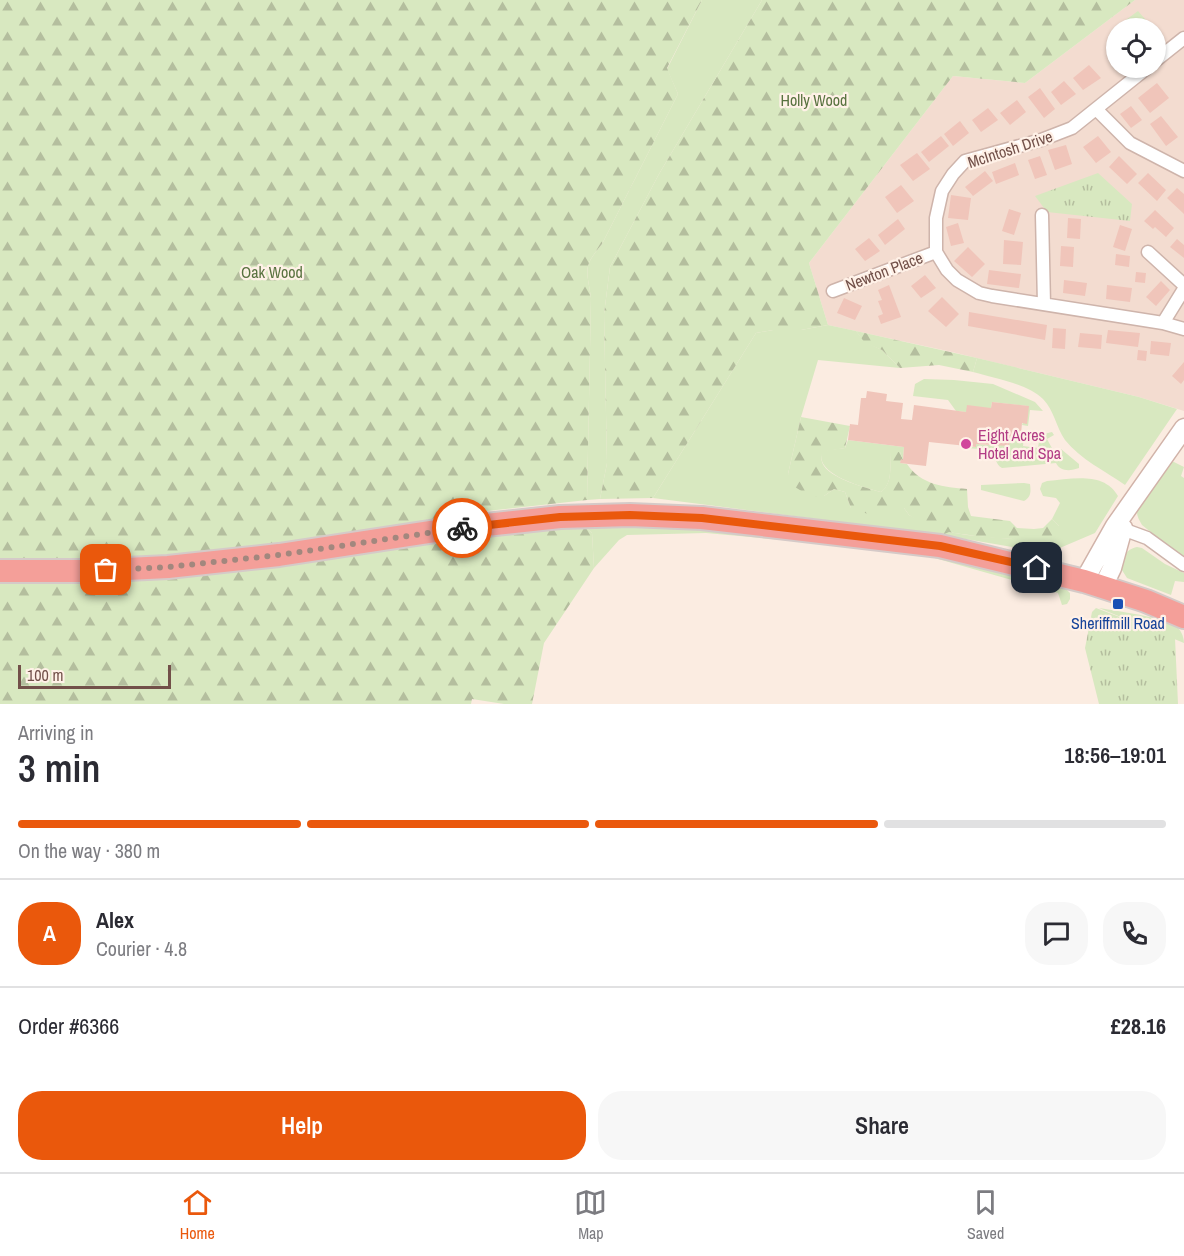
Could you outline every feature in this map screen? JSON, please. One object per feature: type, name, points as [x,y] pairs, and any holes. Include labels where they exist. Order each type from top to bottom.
[{"type":"highway","points":[[0,571],[85,571],[168,567],[287,554],[460,528],[560,517],[630,515],[702,518],[940,546],[1093,584],[1146,601],[1184,617]]},
{"type":"street","points":[[1166,52],[1184,38]]},
{"type":"street","name":"McIntosh Drive","points":[[936,252],[936,218],[942,191],[952,174],[965,160],[1041,140],[1072,128],[1135,78]]},
{"type":"street","points":[[1096,109],[1130,143],[1184,171]]},
{"type":"street","points":[[1042,215],[1044,304]]},
{"type":"street","points":[[936,252],[947,270],[957,280],[979,293],[1163,322],[1184,329]]},
{"type":"street","name":"Newton Place","points":[[833,291],[936,252]]},
{"type":"street","points":[[1148,252],[1184,287],[1163,322]]},
{"type":"street","points":[[1093,584],[1119,527],[1184,428]]},
{"type":"street","points":[[1119,527],[1147,538],[1184,566]]},
{"type":"shaded area","points":[[1135,0],[1184,0],[1184,411],[1139,397],[828,325],[809,263],[953,76],[1025,83],[1106,22],[1106,78],[1166,78],[1166,18],[1111,18]]},
{"type":"green space","name":"Oak Wood","points":[[0,0],[702,0],[667,68],[678,94],[602,244],[589,264],[587,274],[591,298],[587,500],[460,514],[353,535],[165,558],[0,571]]},
{"type":"green space","points":[[702,0],[762,0],[659,174],[610,267],[604,314],[607,463],[600,499],[587,500],[591,298],[587,274],[589,264],[602,244],[678,94],[667,69]]},
{"type":"green space","name":"Holly Wood","points":[[762,0],[1135,0],[1111,18],[1106,18],[1106,22],[1025,83],[953,76],[809,263],[828,325],[801,330],[773,330],[756,333],[653,498],[600,499],[607,463],[604,314],[610,267],[659,174]]},
{"type":"green space","points":[[1138,11],[1144,18],[1128,18]]},
{"type":"green space","points":[[1098,173],[1132,204],[1130,221],[1047,212],[1035,196]]},
{"type":"green space","points":[[828,325],[856,331],[865,342],[882,350],[900,368],[818,360],[801,417],[788,474],[824,496],[834,489],[845,492],[851,508],[904,508],[909,515],[949,532],[1012,539],[1026,538],[1059,526],[1052,519],[1060,503],[1056,498],[1043,496],[1040,489],[1042,483],[1086,478],[1104,483],[1118,496],[1095,533],[1048,553],[942,535],[653,498],[756,333],[773,330],[801,330]]},
{"type":"green space","points":[[856,331],[977,358],[973,372],[939,365],[900,368],[882,350],[865,343]]},
{"type":"green space","points":[[977,358],[1139,397],[1177,409],[1125,485],[1071,447],[1062,435],[1047,403],[1037,394],[1010,382],[973,372]]},
{"type":"green space","points":[[924,379],[993,384],[1035,402],[1043,411],[1030,410],[1028,426],[1022,425],[1028,406],[992,402],[991,408],[966,412],[956,411],[948,400],[913,396],[915,384]]},
{"type":"green space","points":[[801,417],[850,426],[845,448],[821,452],[824,466],[842,479],[881,492],[889,479],[890,452],[900,452],[903,460],[900,463],[907,464],[926,481],[942,486],[967,489],[971,516],[1010,521],[1017,528],[1034,529],[1043,528],[1052,519],[1063,533],[1042,539],[991,538],[949,532],[942,535],[909,515],[904,508],[896,508],[892,515],[866,513],[851,508],[845,492],[834,489],[824,496],[811,497],[795,487],[788,474]]},
{"type":"green space","points":[[1052,432],[1054,435],[1047,439],[1054,452],[1061,449],[1079,464],[1079,468],[1066,470],[1060,468],[1056,463],[1002,468],[989,451],[965,446],[989,445],[1010,436],[1024,437],[1023,446],[1038,448],[1040,435]]},
{"type":"green space","points":[[848,440],[904,447],[903,460],[900,452],[890,453],[889,479],[881,492],[842,479],[828,470],[823,463],[821,451],[845,448]]},
{"type":"green space","points":[[1172,461],[1184,467],[1181,476],[1184,478],[1184,559],[1142,525],[1137,514],[1145,494],[1167,463]]},
{"type":"green space","points":[[1030,484],[1030,489],[1029,496],[1024,501],[981,490],[981,485]]},
{"type":"green space","points":[[629,521],[933,551],[1064,587],[1070,593],[1070,599],[1067,604],[1062,605],[1058,593],[931,557],[837,545],[706,533],[627,535],[619,540],[594,568],[592,533],[583,525]]},
{"type":"green space","points":[[583,525],[592,533],[594,568],[544,643],[532,704],[504,704],[472,699],[471,704],[0,704],[0,584],[92,582],[450,538]]},
{"type":"green space","points":[[1137,547],[1184,573],[1184,582],[1175,581],[1171,595],[1127,578],[1120,567],[1127,552]]},
{"type":"green space","points":[[1096,608],[1175,638],[1178,704],[1099,704],[1085,648],[1092,612]]},
{"type":"green space","points":[[1099,608],[1170,623],[1179,630],[1184,643]]},
{"type":"building","points":[[1089,65],[1101,78],[1083,90],[1073,78]]},
{"type":"building","points":[[1064,81],[1076,94],[1061,105],[1051,92]]},
{"type":"building","points":[[1157,83],[1169,98],[1150,113],[1138,98]]},
{"type":"building","points":[[1040,88],[1055,109],[1044,118],[1028,97]]},
{"type":"building","points":[[1017,100],[1026,112],[1010,125],[1000,113]]},
{"type":"building","points":[[1131,106],[1142,120],[1131,128],[1120,114]]},
{"type":"building","points":[[988,108],[998,120],[981,132],[972,120]]},
{"type":"building","points":[[1161,116],[1178,137],[1166,146],[1150,124]]},
{"type":"building","points":[[960,121],[969,133],[953,146],[944,134]]},
{"type":"building","points":[[941,136],[949,146],[929,162],[921,152]]},
{"type":"building","points":[[1098,136],[1111,152],[1096,163],[1083,147]]},
{"type":"building","points":[[1066,145],[1072,164],[1055,170],[1048,150]]},
{"type":"building","points":[[917,153],[930,169],[913,181],[900,165]]},
{"type":"building","points":[[1040,156],[1047,175],[1035,179],[1028,160]]},
{"type":"building","points":[[1119,156],[1137,174],[1127,184],[1109,167]]},
{"type":"building","points":[[1015,163],[1019,175],[996,184],[992,172]]},
{"type":"building","points":[[985,171],[993,181],[973,196],[965,187]]},
{"type":"building","points":[[1148,173],[1166,190],[1157,201],[1138,183]]},
{"type":"building","points":[[901,185],[914,201],[897,213],[885,197]]},
{"type":"building","points":[[1177,188],[1184,194],[1184,214],[1167,198]]},
{"type":"building","points":[[951,195],[971,198],[968,220],[948,218]]},
{"type":"building","points":[[1009,209],[1021,213],[1014,235],[1002,231]]},
{"type":"building","points":[[1155,210],[1174,228],[1166,237],[1144,221]]},
{"type":"building","points":[[1068,218],[1081,219],[1080,239],[1067,238]]},
{"type":"building","points":[[898,219],[905,229],[885,245],[878,235]]},
{"type":"building","points":[[958,223],[964,243],[951,246],[946,227]]},
{"type":"building","points":[[1120,225],[1132,229],[1125,251],[1113,247]]},
{"type":"building","points":[[869,238],[880,251],[865,261],[855,249]]},
{"type":"building","points":[[1177,239],[1184,245],[1184,258],[1170,247]]},
{"type":"building","points":[[1004,240],[1023,242],[1021,265],[1003,264]]},
{"type":"building","points":[[1061,246],[1074,247],[1073,267],[1060,266]]},
{"type":"building","points":[[968,247],[985,264],[972,277],[954,261]]},
{"type":"building","points":[[1116,254],[1130,256],[1129,267],[1115,265]]},
{"type":"building","points":[[989,270],[1021,274],[1019,288],[987,284]]},
{"type":"building","points":[[1136,272],[1146,273],[1145,283],[1135,282]]},
{"type":"building","points":[[925,275],[936,288],[921,298],[911,286]]},
{"type":"building","points":[[1064,280],[1087,283],[1085,296],[1063,293]]},
{"type":"building","points":[[1161,281],[1170,290],[1156,306],[1146,297]]},
{"type":"building","points":[[889,285],[901,317],[881,324],[878,316],[883,314],[878,301],[882,300],[878,290]]},
{"type":"building","points":[[1107,285],[1132,288],[1130,302],[1106,299]]},
{"type":"building","points":[[942,297],[959,314],[946,327],[928,311]]},
{"type":"building","points":[[844,298],[862,306],[855,320],[837,313]]},
{"type":"building","points":[[969,312],[1047,325],[1045,340],[968,326]]},
{"type":"building","points":[[1053,328],[1066,329],[1065,349],[1052,348]]},
{"type":"building","points":[[1108,330],[1140,333],[1138,347],[1106,343]]},
{"type":"building","points":[[1080,333],[1102,335],[1101,349],[1078,347]]},
{"type":"building","points":[[1151,341],[1171,343],[1169,356],[1150,354]]},
{"type":"building","points":[[1138,350],[1147,351],[1146,361],[1137,360]]},
{"type":"building","points":[[1184,362],[1184,380],[1181,384],[1172,376]]},
{"type":"building","points":[[867,391],[887,394],[886,401],[903,403],[901,419],[912,420],[914,405],[966,412],[967,405],[991,408],[992,402],[1029,406],[1027,424],[1022,423],[1021,434],[1024,434],[1024,437],[1010,436],[1009,446],[976,444],[976,447],[929,442],[926,466],[900,463],[901,459],[903,460],[904,447],[848,440],[850,424],[858,425],[861,398],[866,398]]},
{"type":"way so far","points":[[106,570],[168,567],[279,555],[462,528]]},
{"type":"place","name":"Eight Acres Hotel and Spa","points":[[966,444]]},
{"type":"place","name":"Sheriffmill Road","points":[[1118,604]]},
{"type":"route","points":[[462,528],[560,517],[630,515],[702,518],[940,546],[1037,568]]}]
